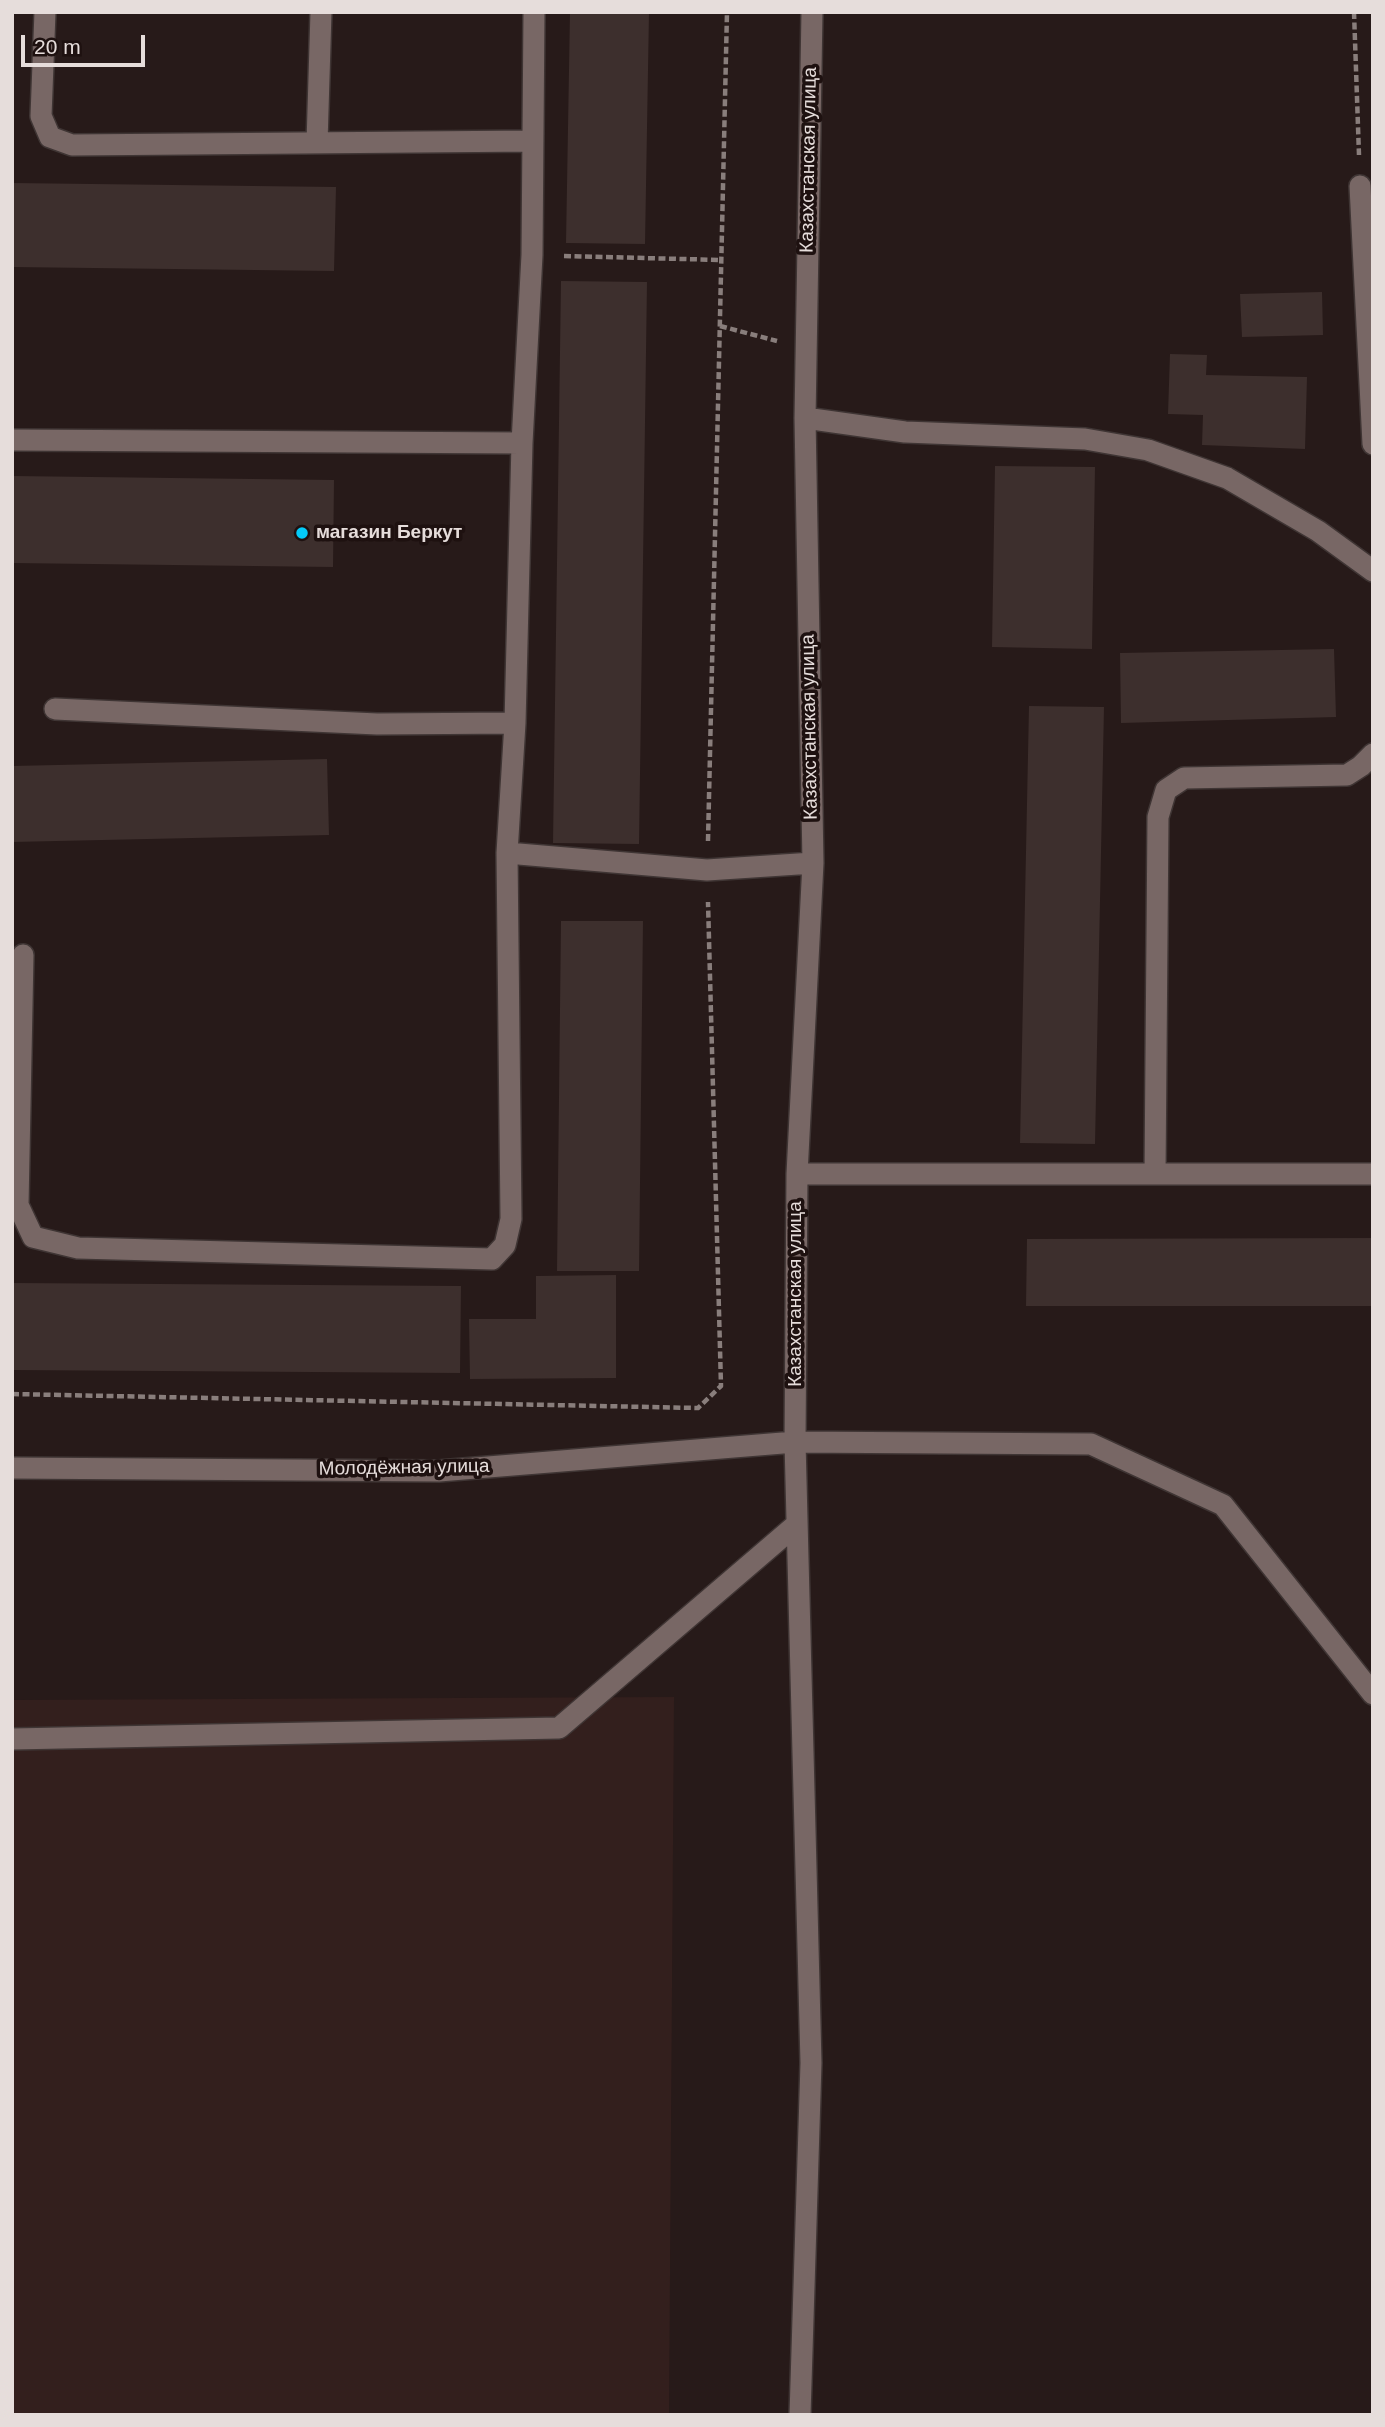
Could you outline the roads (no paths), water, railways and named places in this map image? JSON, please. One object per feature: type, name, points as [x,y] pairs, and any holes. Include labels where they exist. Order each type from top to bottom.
[{"type":"street","points":[[45,12],[41,116],[50,137],[72,145],[533,141]]},
{"type":"street","points":[[317,143],[321,12]]},
{"type":"street","points":[[23,955],[18,1205],[33,1237],[78,1248],[492,1259],[505,1245],[511,1219],[508,853],[515,723],[522,443],[532,255],[534,12]]},
{"type":"street","name":"Казахстанская улица","points":[[800,2415],[811,2063],[795,1442],[797,1174],[813,863],[805,418],[812,12]]},
{"type":"street","points":[[1360,186],[1373,444]]},
{"type":"street","points":[[805,418],[905,432],[1085,439],[1148,450],[1227,478],[1318,531],[1373,571]]},
{"type":"street","points":[[12,440],[522,443]]},
{"type":"street","points":[[55,709],[377,724],[515,723]]},
{"type":"street","points":[[1155,1174],[1158,817],[1166,790],[1184,778],[1347,775],[1373,754]]},
{"type":"street","points":[[508,853],[707,870],[813,863]]},
{"type":"street","points":[[797,1174],[1373,1174]]},
{"type":"street","name":"Молодёжная улица","points":[[12,1468],[439,1471],[795,1442],[1091,1444],[1223,1505],[1373,1694]]},
{"type":"street","points":[[12,1739],[559,1728],[797,1524]]},
{"type":"place","name":"магазин Беркут","points":[[302,533]]}]
